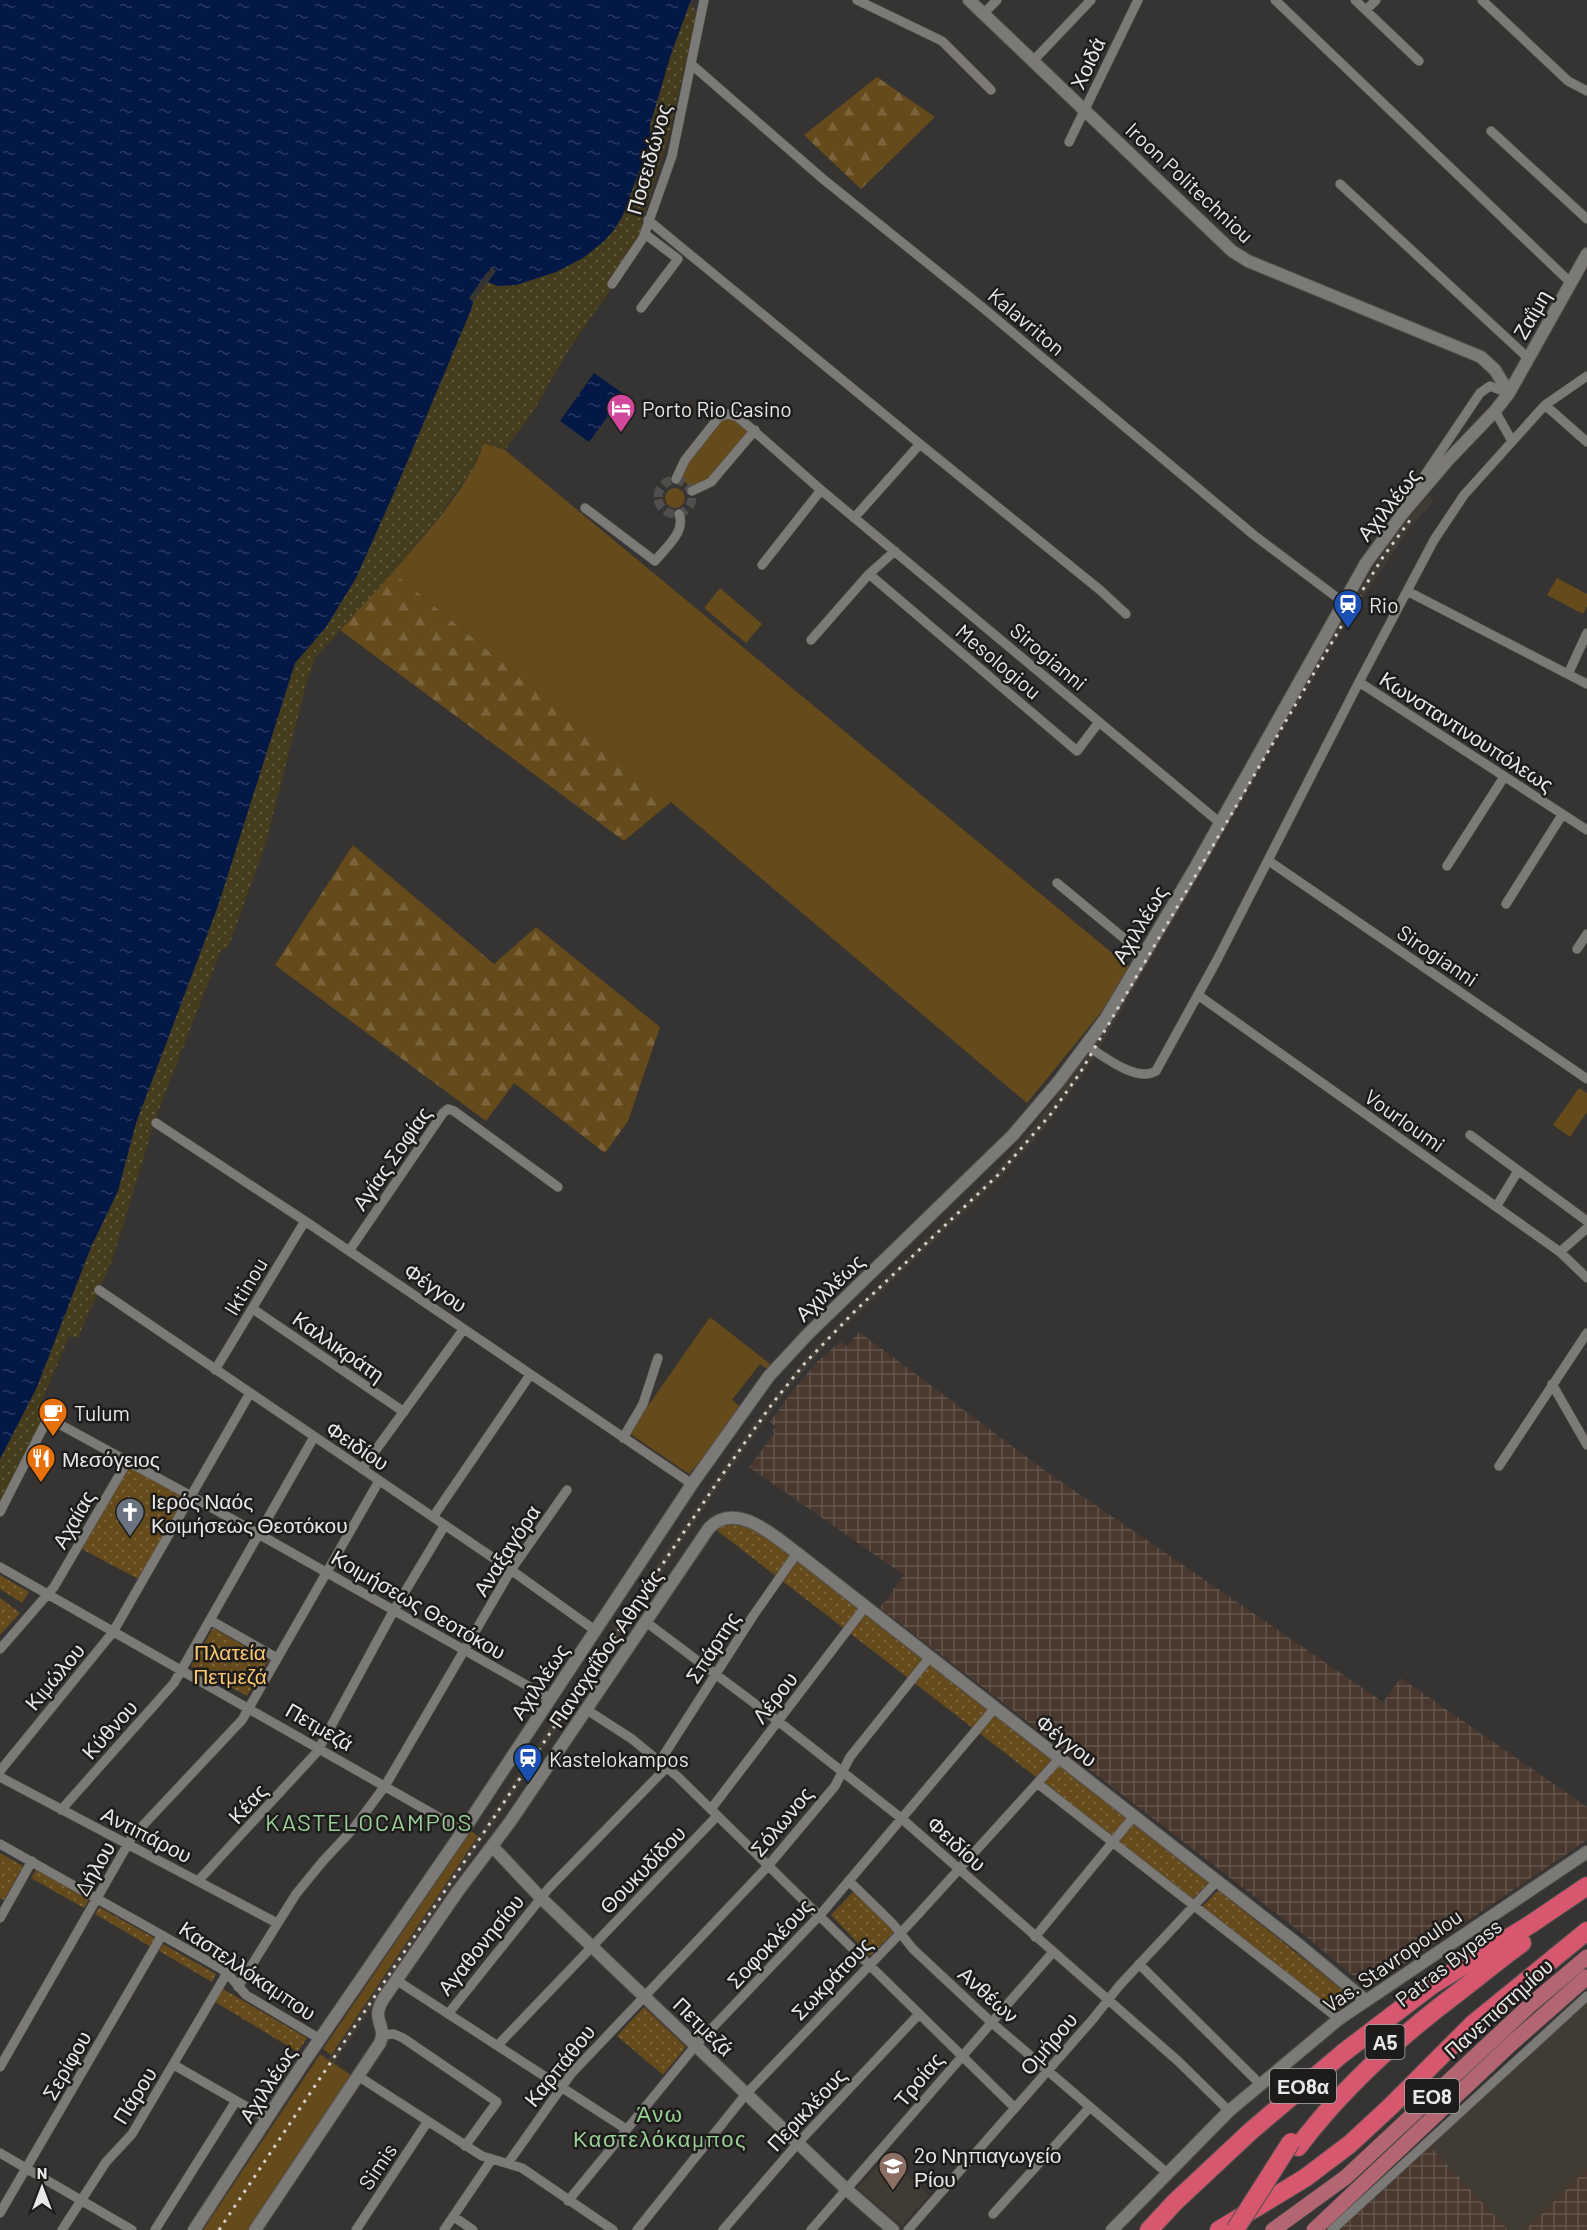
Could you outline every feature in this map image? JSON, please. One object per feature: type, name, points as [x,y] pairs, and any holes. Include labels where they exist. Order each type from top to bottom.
[{"type":"highway","name":"Α5","points":[[1531,1924],[1587,1886]]},
{"type":"highway","name":"Patras Bypass","points":[[1235,2230],[1294,2144],[1382,2054],[1435,2009],[1506,1955],[1587,1899]]},
{"type":"highway","name":"Patras Bypass","points":[[1246,2230],[1310,2118],[1377,2049],[1450,1989],[1493,1958],[1531,1924]]},
{"type":"highway","name":"ΕΟ8α","points":[[1149,2230],[1216,2163],[1317,2073],[1432,1985],[1531,1924]]},
{"type":"highway","points":[[1219,2230],[1287,2190],[1350,2144],[1473,2024],[1587,1931]]},
{"type":"main road","name":"Πανεπιστημίου","points":[[1273,2230],[1346,2177],[1529,2006],[1587,1957]]},
{"type":"main road","name":"Πανεπιστημίου","points":[[1314,2230],[1505,2049],[1587,1977]]},
{"type":"street","name":"Ποσειδώνος","points":[[612,284],[645,234],[672,156],[704,0]]},
{"type":"street","points":[[857,0],[942,41],[991,90]]},
{"type":"street","name":"Iroon Politechniou","points":[[969,0],[1232,251],[1241,257],[1481,357],[1495,370],[1509,393]]},
{"type":"street","points":[[983,14],[997,0]]},
{"type":"street","points":[[1033,61],[1091,0]]},
{"type":"street","name":"Χοιδά","points":[[1069,142],[1138,0]]},
{"type":"street","points":[[1275,0],[1571,283]]},
{"type":"street","points":[[1355,0],[1419,61]]},
{"type":"street","points":[[1366,10],[1376,0]]},
{"type":"street","points":[[1482,0],[1568,81],[1587,91]]},
{"type":"street","name":"Kalavriton","points":[[691,63],[824,179],[982,307],[1255,536],[1343,602]]},
{"type":"street","points":[[1491,131],[1587,219]]},
{"type":"street","points":[[1340,184],[1528,358]]},
{"type":"street","points":[[648,220],[1100,590],[1126,614]]},
{"type":"street","points":[[641,308],[678,259],[645,234]]},
{"type":"street","name":"Ζαΐμη","points":[[1509,393],[1587,255]]},
{"type":"street","points":[[1086,1046],[1136,1074],[1153,1073],[1162,1062],[1269,861],[1434,540],[1455,508],[1545,405],[1587,376]]},
{"type":"street","points":[[1408,508],[1410,497],[1480,393],[1490,386],[1509,393]]},
{"type":"street","name":"Αχιλλέως","points":[[194,2230],[320,2039],[463,1831],[692,1484],[751,1402],[784,1359],[1013,1135],[1086,1046],[1143,954],[1377,546],[1509,393]]},
{"type":"street","points":[[1545,405],[1587,442]]},
{"type":"street","points":[[1495,411],[1512,441]]},
{"type":"street","name":"Sirogianni","points":[[676,479],[685,460],[722,415],[738,417],[820,490],[1219,822]]},
{"type":"street","points":[[692,491],[711,482],[755,430]]},
{"type":"street","points":[[854,518],[920,444]]},
{"type":"street","points":[[762,565],[820,490]]},
{"type":"street","points":[[585,508],[655,561],[680,530],[679,514]]},
{"type":"street","points":[[811,640],[869,574],[896,551]]},
{"type":"street","name":"Mesologiou","points":[[869,574],[1077,751],[1099,722]]},
{"type":"street","points":[[1407,591],[1587,684]]},
{"type":"street","points":[[1568,674],[1587,633]]},
{"type":"street","name":"Κωνσταντινουπόλεως","points":[[1359,682],[1587,830]]},
{"type":"street","points":[[1447,866],[1504,777]]},
{"type":"street","points":[[1506,904],[1562,815]]},
{"type":"street","name":"Sirogianni","points":[[1269,861],[1587,1079]]},
{"type":"street","points":[[1058,883],[1143,954]]},
{"type":"street","points":[[1577,949],[1587,934]]},
{"type":"street","name":"Vourloumi","points":[[1198,995],[1560,1252],[1587,1278]]},
{"type":"street","name":"Αγίας Σοφίας","points":[[349,1251],[442,1113],[448,1109],[558,1187]]},
{"type":"street","name":"Φέγγου","points":[[156,1123],[305,1221],[692,1484]]},
{"type":"street","points":[[1470,1135],[1587,1221]]},
{"type":"street","points":[[1496,1207],[1518,1171]]},
{"type":"street","name":"Iktinou","points":[[215,1370],[305,1221]]},
{"type":"street","points":[[1560,1252],[1587,1228]]},
{"type":"street","name":"Φειδίου","points":[[99,1290],[511,1570],[596,1631]]},
{"type":"street","name":"Καλλικράτη","points":[[253,1309],[404,1412]]},
{"type":"street","points":[[362,1469],[463,1330]]},
{"type":"street","points":[[1499,1466],[1587,1333]]},
{"type":"street","points":[[623,1438],[643,1404],[658,1358]]},
{"type":"street","points":[[433,1517],[530,1375]]},
{"type":"street","points":[[1552,1384],[1587,1445]]},
{"type":"street","name":"Κιμώλου","points":[[0,1771],[113,1632],[250,1393]]},
{"type":"street","name":"Κοιμήσεως Θεοτόκου","points":[[0,1512],[48,1418],[551,1699]]},
{"type":"street","name":"Κύθνου","points":[[61,1810],[170,1688],[314,1437]]},
{"type":"street","name":"Αχαίας","points":[[0,1649],[48,1594],[127,1462]]},
{"type":"street","name":"Δήλου","points":[[0,2067],[138,1830],[242,1720],[379,1481]]},
{"type":"street","name":"Αναξαγόρα","points":[[385,1786],[511,1570],[567,1490]]},
{"type":"street","name":"Φέγγου","points":[[740,1517],[774,1536],[797,1553],[1338,1975],[1365,2000]]},
{"type":"street","name":"Παναχαΐδος Αθηνάς","points":[[383,2035],[377,2020],[378,2008],[396,1980],[587,1710],[711,1525],[723,1519],[740,1517]]},
{"type":"street","name":"Κέας","points":[[198,1881],[320,1748],[394,1610],[445,1525]]},
{"type":"street","name":"Σπάρτης","points":[[541,1898],[663,1764],[715,1675],[797,1553]]},
{"type":"street","name":"Πετμεζά","points":[[0,1567],[463,1831]]},
{"type":"street","name":"Λέρου","points":[[714,1813],[778,1721],[865,1607]]},
{"type":"street","points":[[210,1620],[277,1658]]},
{"type":"street","name":"Φειδίου","points":[[646,1622],[778,1721],[901,1818],[1178,2061],[1229,2111]]},
{"type":"street","name":"Σόλωνος","points":[[645,1996],[768,1866],[835,1786],[850,1757],[930,1658]]},
{"type":"street","name":"Σοφοκλέους","points":[[568,2201],[699,2043],[820,1915],[995,1708]]},
{"type":"street","points":[[587,1710],[620,1730],[663,1764],[1015,2108]]},
{"type":"street","name":"Σωκράτους","points":[[637,2230],[746,2094],[960,1869],[1059,1759]]},
{"type":"street","name":"Αντιπάρου","points":[[0,1777],[277,1923]]},
{"type":"street","points":[[1037,1784],[1339,2019]]},
{"type":"street","points":[[238,1988],[277,1923],[306,1882],[353,1828],[385,1786]]},
{"type":"street","name":"Θουκυδίδου","points":[[592,1947],[714,1813]]},
{"type":"street","points":[[1035,1936],[1134,1816]]},
{"type":"street","name":"Καστελλόκαμπου","points":[[0,1844],[227,1973],[246,1995],[320,2039]]},
{"type":"street","name":"Πετμεζά","points":[[492,1846],[592,1947],[699,2043],[746,2094],[846,2189],[893,2230]]},
{"type":"street","name":"Vas. Stavropoulou","points":[[1113,2230],[1229,2111],[1339,2019],[1587,1852]]},
{"type":"street","points":[[0,1917],[32,1862]]},
{"type":"street","name":"Ανθέων","points":[[849,1881],[914,1949],[991,2022],[1167,2173]]},
{"type":"street","name":"Ομήρου","points":[[908,2230],[1139,1964],[1218,1881]]},
{"type":"street","name":"Αγαθονησίου","points":[[448,2014],[541,1898]]},
{"type":"street","name":"Σερίφου","points":[[0,2214],[162,1935]]},
{"type":"street","points":[[498,2045],[592,1947]]},
{"type":"street","name":"Τροίας","points":[[811,2230],[1053,1952]]},
{"type":"street","points":[[1139,1964],[1255,2079]]},
{"type":"street","name":"Πάρου","points":[[62,2230],[106,2162],[132,2134],[227,1973]]},
{"type":"street","points":[[396,1980],[626,2129]]},
{"type":"street","name":"Καρπάθου","points":[[508,2163],[561,2086],[645,1996]]},
{"type":"street","points":[[1332,2230],[1587,1996]]},
{"type":"street","name":"Περικλέους","points":[[723,2230],[798,2143],[919,2014]]},
{"type":"street","points":[[255,2230],[380,2043],[383,2035],[394,2034],[403,2038],[497,2102],[465,2146]]},
{"type":"street","points":[[174,2065],[267,2119]]},
{"type":"street","points":[[358,2076],[465,2146],[492,2159],[522,2168],[612,2230]]},
{"type":"street","points":[[155,2230],[236,2101]]},
{"type":"street","points":[[993,2214],[1090,2107]]},
{"type":"street","name":"Simis","points":[[356,2230],[428,2121]]},
{"type":"street","points":[[0,2153],[132,2230]]},
{"type":"street","points":[[444,2230],[492,2159]]},
{"type":"street","points":[[453,2216],[473,2230]]},
{"type":"shaded area","points":[[1428,496],[1434,501],[1411,526],[1352,614],[1094,1058],[1069,1095],[1043,1130],[1001,1178],[831,1339],[781,1398],[719,1486],[334,2064],[328,2059],[478,1836],[581,1677],[753,1424],[825,1337],[996,1172],[1049,1107],[1087,1055],[1344,613],[1394,535]]},
{"type":"shaded area","points":[[859,1332],[1047,1472],[1383,1702],[1401,1678],[1587,1807],[1587,1840],[1371,1986],[1364,1985],[1303,1934],[880,1608],[904,1575],[749,1467],[774,1434],[773,1430],[776,1427],[770,1422],[794,1389],[818,1361],[841,1341],[847,1347]]},
{"type":"shaded area","points":[[1587,2000],[1587,2169],[1525,2230],[1508,2230],[1427,2143]]},
{"type":"shaded area","points":[[1427,2143],[1508,2230],[1339,2230],[1388,2185]]},
{"type":"shaded area","name":"2ο Νηπιαγωγείο Ρίου","points":[[886,2156],[929,2195],[902,2226],[857,2188]]},
{"type":"shaded area","points":[[1587,2169],[1587,2230],[1525,2230]]},
{"type":"green space","points":[[877,77],[935,117],[861,189],[804,135]]},
{"type":"green space","points":[[727,414],[755,430],[711,482],[692,489],[685,482],[676,479],[683,463]]},
{"type":"green space","points":[[484,443],[505,450],[1129,967],[1102,1011],[1027,1103],[671,802],[393,572],[456,495]]},
{"type":"green space","points":[[675,488],[682,491],[685,498],[682,505],[675,508],[668,505],[665,498],[668,491]]},
{"type":"green space","points":[[393,572],[671,802],[624,841],[340,630]]},
{"type":"green space","points":[[1557,578],[1587,594],[1587,606],[1583,614],[1547,595]]},
{"type":"green space","points":[[720,588],[762,624],[746,643],[704,608]]},
{"type":"green space","points":[[353,845],[494,964],[536,927],[660,1027],[628,1121],[605,1153],[514,1083],[486,1121],[275,965]]},
{"type":"green space","points":[[1579,1088],[1587,1093],[1587,1112],[1570,1137],[1553,1125]]},
{"type":"green space","points":[[710,1317],[774,1367],[770,1371],[760,1364],[732,1400],[743,1409],[689,1474],[629,1433]]},
{"type":"green space","points":[[127,1462],[191,1496],[142,1581],[78,1547]]},
{"type":"green space","points":[[734,1520],[770,1539],[1052,1759],[1036,1777],[715,1529]]},
{"type":"green space","points":[[0,1575],[29,1592],[22,1603],[0,1589]]},
{"type":"green space","points":[[0,1598],[20,1613],[0,1635]]},
{"type":"green space","name":"Πλατεία Πετμεζά","points":[[213,1628],[269,1660],[247,1696],[191,1666]]},
{"type":"green space","points":[[1059,1765],[1127,1817],[1112,1838],[1042,1784]]},
{"type":"green space","points":[[1134,1823],[1209,1882],[1191,1901],[1119,1842]]},
{"type":"green space","points":[[471,1831],[478,1836],[331,2055],[323,2049]]},
{"type":"green space","points":[[0,1853],[23,1866],[4,1900],[0,1898]]},
{"type":"green space","points":[[36,1870],[89,1900],[84,1908],[31,1878]]},
{"type":"green space","points":[[1218,1890],[1346,1993],[1348,2003],[1335,2012],[1201,1908]]},
{"type":"green space","points":[[853,1892],[895,1931],[870,1956],[831,1915]]},
{"type":"green space","points":[[99,1907],[156,1939],[151,1947],[95,1914]]},
{"type":"green space","points":[[163,1944],[216,1974],[212,1982],[159,1951]]},
{"type":"green space","points":[[223,1989],[307,2038],[298,2052],[215,2002]]},
{"type":"green space","points":[[644,2007],[686,2047],[663,2075],[617,2036]]},
{"type":"green space","points":[[320,2054],[351,2075],[250,2230],[203,2230]]},
{"type":"sand","points":[[689,3],[697,12],[668,139],[643,218],[640,235],[620,276],[570,348],[534,410],[505,450],[484,443],[476,464],[438,518],[393,572],[316,657],[307,681],[265,846],[228,948],[221,950],[156,1117],[113,1258],[78,1338],[69,1336],[38,1411],[46,1416],[0,1505],[0,1459],[37,1387],[91,1247],[118,1191],[136,1123],[218,906],[295,663],[326,627],[356,578],[397,486],[473,302],[488,282],[498,286],[520,284],[556,272],[583,258],[603,242],[622,217],[650,142],[650,125]]},
{"type":"water","points":[[0,0],[691,0],[671,54],[650,125],[650,142],[622,217],[603,242],[583,258],[556,272],[516,285],[498,286],[488,282],[496,271],[492,267],[489,270],[492,273],[488,271],[469,298],[473,302],[471,310],[356,578],[326,627],[295,663],[218,906],[136,1123],[118,1191],[91,1247],[37,1387],[0,1459]]},
{"type":"water","points":[[594,373],[624,394],[589,442],[560,421]]},
{"type":"tunnel","points":[[675,480],[687,485],[692,497],[687,509],[675,514],[663,509],[658,497],[663,485],[675,480]]},
{"type":"railway","points":[[219,2230],[718,1481],[772,1404],[805,1363],[856,1310],[999,1174],[1050,1115],[1080,1073],[1359,596],[1383,557],[1413,516]]},
{"type":"place","name":"Porto Rio Casino","points":[[621,434]]},
{"type":"place","name":"Rio","points":[[1348,630]]},
{"type":"place","name":"Tulum","points":[[53,1438]]},
{"type":"place","name":"Μεσόγειος","points":[[41,1484]]},
{"type":"place","name":"Ιερός Ναός Κοιμήσεως Θεοτόκου","points":[[130,1538]]},
{"type":"place","name":"Kastelokampos","points":[[528,1784]]},
{"type":"place","name":"2ο Νηπιαγωγείο Ρίου","points":[[893,2192]]},
{"type":"district","name":"KASTELOCAMPOS","points":[[369,1821]]},
{"type":"district","name":"Άνω Καστελόκαμπος","points":[[660,2126]]}]
